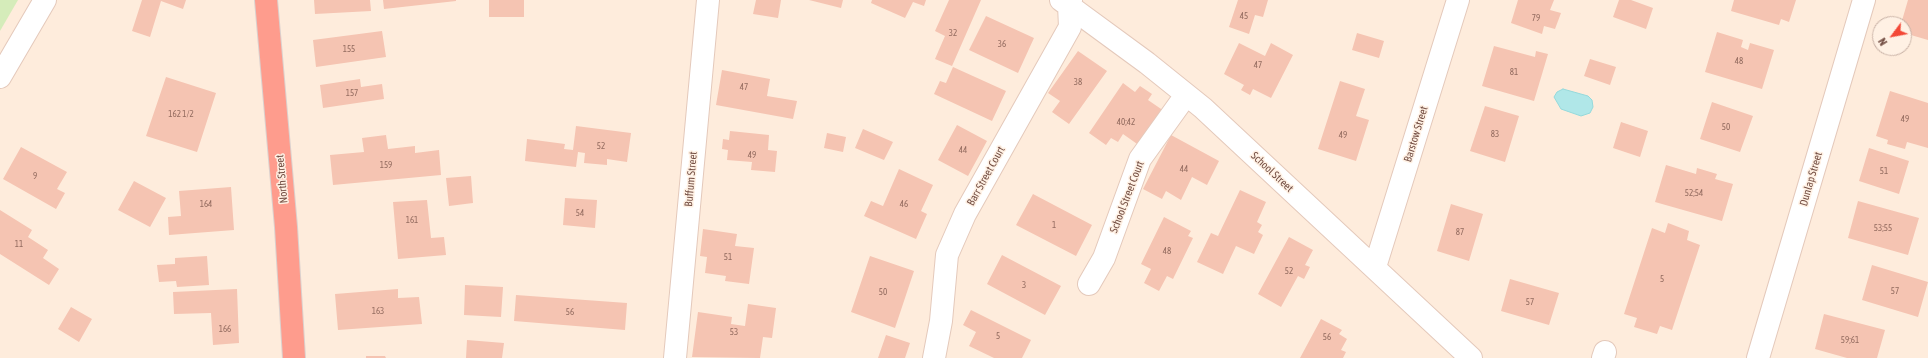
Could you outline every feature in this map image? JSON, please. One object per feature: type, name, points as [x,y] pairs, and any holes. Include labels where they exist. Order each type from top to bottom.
[{"type":"highway","name":"North Street","points":[[266,0],[286,227],[294,358]]},
{"type":"street","points":[[0,77],[44,0]]},
{"type":"street","name":"Buffum Street","points":[[675,358],[708,0]]},
{"type":"street","name":"Barstow Street","points":[[1375,267],[1458,0]]},
{"type":"street","name":"Dunlap Street","points":[[1758,358],[1864,0]]},
{"type":"street","name":"School Street","points":[[1067,2],[1147,62],[1186,95],[1375,267],[1471,358]]},
{"type":"street","name":"Barr Street Court","points":[[934,358],[941,321],[947,255],[965,214],[1070,28],[1067,2]]},
{"type":"street","name":"School Street Court","points":[[1090,284],[1104,258],[1140,159],[1186,95]]},
{"type":"green space","points":[[0,0],[18,0],[0,31]]},
{"type":"water","points":[[1563,89],[1588,96],[1592,100],[1593,107],[1590,113],[1581,116],[1561,109],[1554,97],[1557,92]]},
{"type":"building","points":[[142,0],[186,0],[183,9],[161,1],[150,37],[132,31]]},
{"type":"building","points":[[314,0],[370,0],[371,11],[315,14]]},
{"type":"building","points":[[383,0],[456,0],[456,1],[384,9]]},
{"type":"building","points":[[489,0],[524,0],[524,17],[489,17]]},
{"type":"building","points":[[756,0],[781,0],[778,18],[753,14]]},
{"type":"building","points":[[809,0],[843,0],[841,8]]},
{"type":"building","points":[[872,0],[926,0],[924,6],[913,2],[905,18],[871,3]]},
{"type":"building","points":[[949,0],[981,0],[952,66],[935,59],[945,36],[935,31]]},
{"type":"building","points":[[1238,0],[1268,0],[1263,17],[1255,15],[1249,34],[1229,27]]},
{"type":"building","points":[[1518,0],[1554,0],[1550,10],[1561,13],[1555,29],[1544,26],[1542,34],[1511,23]]},
{"type":"building","points":[[1619,0],[1631,0],[1653,8],[1646,29],[1613,17]]},
{"type":"building","points":[[1734,0],[1796,0],[1789,22],[1781,19],[1779,25],[1731,11]]},
{"type":"building","points":[[1908,0],[1928,0],[1928,40],[1912,35],[1912,16],[1903,16]]},
{"type":"building","points":[[986,16],[1034,38],[1018,73],[969,50]]},
{"type":"building","points":[[382,31],[386,57],[316,67],[313,40]]},
{"type":"building","points":[[1717,32],[1743,40],[1741,47],[1748,50],[1750,43],[1774,50],[1762,89],[1705,72]]},
{"type":"building","points":[[1357,33],[1384,41],[1379,58],[1352,50]]},
{"type":"building","points":[[1239,43],[1265,56],[1271,43],[1293,55],[1271,98],[1253,89],[1250,95],[1241,90],[1244,85],[1224,74]]},
{"type":"building","points":[[1494,46],[1535,57],[1536,51],[1548,54],[1534,101],[1482,86]]},
{"type":"building","points":[[1078,51],[1107,71],[1069,124],[1052,112],[1060,101],[1048,93]]},
{"type":"building","points":[[1590,59],[1616,67],[1610,85],[1584,76]]},
{"type":"building","points":[[953,67],[1006,91],[992,121],[934,94],[940,81],[946,83]]},
{"type":"building","points":[[722,70],[770,79],[767,96],[797,101],[793,119],[716,105]]},
{"type":"building","points":[[166,77],[216,93],[197,152],[146,136]]},
{"type":"building","points":[[360,79],[361,87],[382,84],[384,99],[323,108],[320,85]]},
{"type":"building","points":[[1340,81],[1365,89],[1356,116],[1369,120],[1356,161],[1318,149]]},
{"type":"building","points":[[1123,83],[1135,92],[1140,86],[1152,94],[1148,100],[1164,111],[1140,146],[1123,134],[1118,142],[1111,138],[1106,145],[1089,133]]},
{"type":"building","points":[[1890,91],[1928,103],[1928,148],[1907,142],[1905,149],[1887,144],[1888,140],[1876,136]]},
{"type":"building","points":[[1712,102],[1753,116],[1740,152],[1700,139]]},
{"type":"building","points":[[1485,106],[1519,116],[1505,162],[1470,151]]},
{"type":"building","points":[[1621,122],[1648,131],[1640,157],[1613,148]]},
{"type":"building","points":[[957,125],[987,141],[968,176],[938,160]]},
{"type":"building","points":[[576,126],[631,133],[627,162],[607,159],[607,165],[584,163],[585,153],[578,152],[576,167],[525,161],[527,139],[565,144],[564,149],[573,150]]},
{"type":"building","points":[[863,129],[893,142],[884,160],[855,148]]},
{"type":"building","points":[[730,131],[769,135],[768,150],[777,151],[775,172],[751,170],[752,162],[727,160],[728,150],[722,149],[723,139],[729,140]]},
{"type":"building","points":[[827,133],[846,137],[843,152],[824,148]]},
{"type":"building","points":[[386,135],[388,149],[415,146],[415,153],[439,150],[441,175],[333,185],[330,155],[364,152],[362,138]]},
{"type":"building","points":[[1171,135],[1219,161],[1207,185],[1192,177],[1181,200],[1166,191],[1162,199],[1143,189]]},
{"type":"building","points":[[21,147],[67,172],[57,189],[65,193],[56,209],[3,179]]},
{"type":"building","points":[[1869,148],[1909,161],[1899,194],[1859,181]]},
{"type":"building","points":[[1666,165],[1696,174],[1697,168],[1717,174],[1715,179],[1733,184],[1722,221],[1655,202]]},
{"type":"building","points":[[899,169],[933,185],[921,211],[927,214],[916,239],[864,216],[871,201],[883,206]]},
{"type":"building","points":[[471,176],[473,203],[449,206],[446,178]]},
{"type":"building","points":[[134,181],[166,198],[150,227],[118,210]]},
{"type":"building","points":[[231,187],[234,230],[169,235],[168,217],[181,216],[179,191]]},
{"type":"building","points":[[1240,190],[1266,202],[1257,222],[1262,225],[1258,232],[1263,235],[1254,254],[1236,246],[1223,274],[1197,262],[1211,233],[1218,236]]},
{"type":"building","points":[[1033,194],[1092,225],[1076,256],[1016,225]]},
{"type":"building","points":[[565,198],[597,200],[595,228],[563,225]]},
{"type":"building","points":[[427,200],[431,238],[444,237],[446,255],[398,259],[393,202]]},
{"type":"building","points":[[1858,201],[1919,218],[1908,255],[1848,238]]},
{"type":"building","points":[[1451,204],[1483,214],[1469,261],[1437,251]]},
{"type":"building","points":[[0,210],[32,230],[28,237],[48,250],[43,258],[59,269],[49,285],[0,254]]},
{"type":"building","points":[[1164,217],[1191,231],[1188,236],[1193,238],[1173,279],[1167,276],[1159,291],[1144,283],[1151,269],[1141,264]]},
{"type":"building","points":[[1668,223],[1689,231],[1687,240],[1700,245],[1672,330],[1660,326],[1657,334],[1634,327],[1637,318],[1624,314],[1652,228],[1665,233]]},
{"type":"building","points":[[703,229],[737,234],[735,246],[754,248],[749,284],[725,281],[726,276],[705,273],[707,257],[700,256]]},
{"type":"building","points":[[1289,237],[1313,250],[1305,265],[1310,267],[1304,279],[1298,276],[1281,307],[1258,294]]},
{"type":"building","points":[[1002,255],[1061,286],[1045,315],[987,284]]},
{"type":"building","points":[[207,256],[209,285],[177,287],[176,281],[159,282],[157,265],[175,264],[175,258]]},
{"type":"building","points":[[870,256],[914,271],[895,328],[851,312]]},
{"type":"building","points":[[1872,265],[1928,282],[1918,317],[1862,300]]},
{"type":"building","points":[[1510,279],[1559,293],[1549,325],[1501,311]]},
{"type":"building","points":[[465,285],[503,287],[501,317],[464,315]]},
{"type":"building","points":[[237,289],[239,343],[213,345],[211,313],[174,314],[173,292]]},
{"type":"building","points":[[398,289],[398,298],[419,297],[422,324],[338,330],[335,294]]},
{"type":"building","points":[[516,295],[627,303],[625,330],[514,321]]},
{"type":"building","points":[[748,304],[776,308],[772,338],[763,337],[760,358],[692,357],[698,312],[732,317],[731,324],[745,326]]},
{"type":"building","points":[[71,307],[92,319],[79,342],[58,329]]},
{"type":"building","points":[[971,310],[1031,340],[1022,358],[994,358],[969,346],[976,332],[963,325]]},
{"type":"building","points":[[1824,314],[1885,330],[1877,358],[1847,358],[1815,349]]},
{"type":"building","points":[[1321,319],[1342,330],[1339,334],[1347,339],[1341,350],[1346,352],[1343,358],[1300,358]]},
{"type":"building","points":[[886,335],[910,343],[905,358],[878,358]]},
{"type":"building","points":[[467,340],[504,343],[502,358],[466,358]]},
{"type":"building","points":[[366,356],[385,356],[386,358],[366,358]]}]
